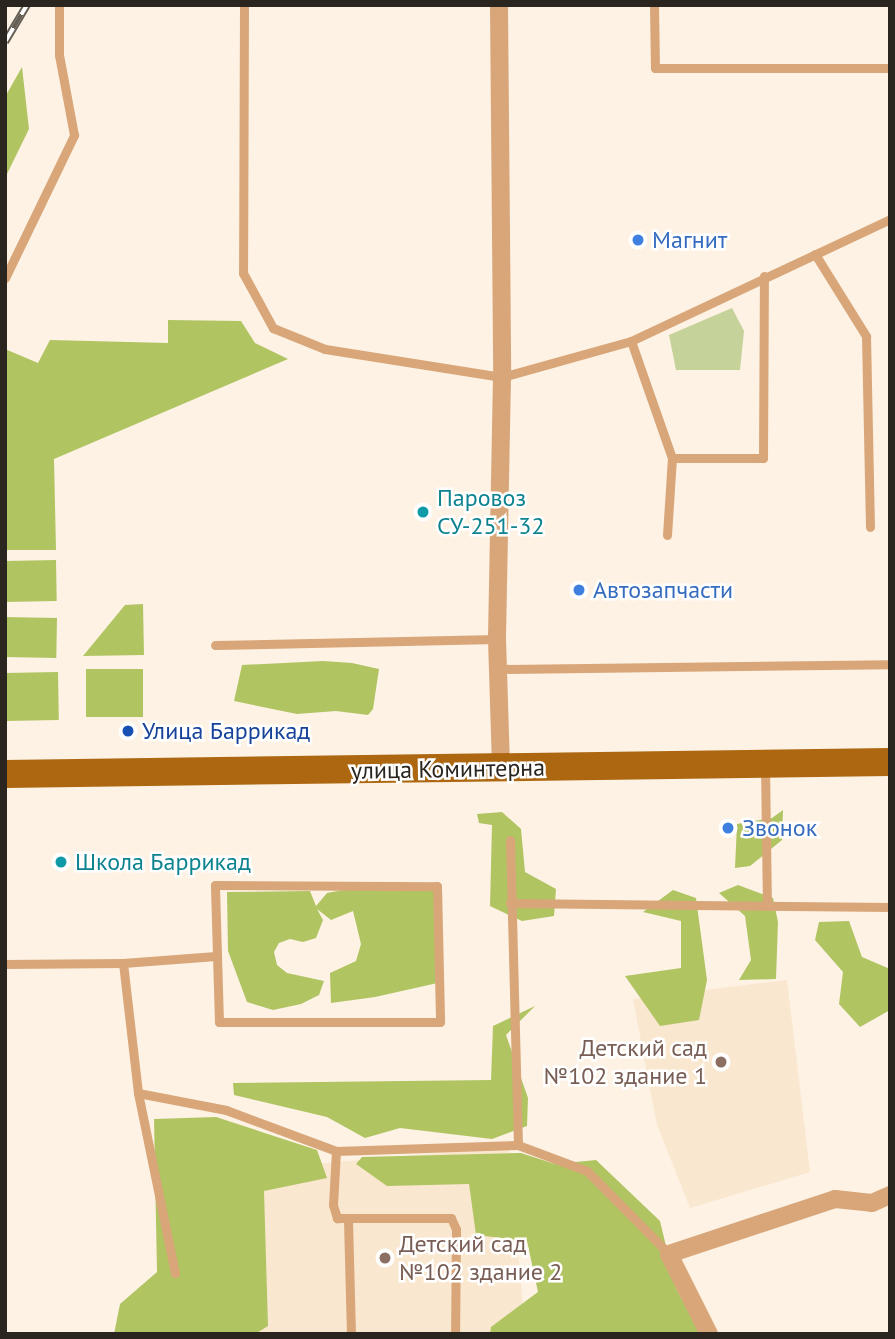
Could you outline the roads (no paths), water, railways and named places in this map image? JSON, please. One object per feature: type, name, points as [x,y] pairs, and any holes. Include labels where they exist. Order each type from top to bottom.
[{"type":"main road","name":"улица Коминтерна","points":[[5,774],[890,762]]},
{"type":"street","points":[[499,5],[502,377],[497,639],[501,769]]},
{"type":"street","points":[[709,1334],[669,1254],[835,1199],[873,1203],[890,1195]]},
{"type":"lane","points":[[5,278],[74,135],[59,55],[59,5]]},
{"type":"lane","points":[[244,5],[243,273],[273,328],[325,349],[502,377],[631,341],[764,276],[890,219]]},
{"type":"lane","points":[[654,5],[656,68],[890,68]]},
{"type":"lane","points":[[814,254],[866,336],[870,527]]},
{"type":"lane","points":[[672,457],[763,458],[764,276]]},
{"type":"lane","points":[[631,341],[672,457],[667,535]]},
{"type":"lane","points":[[215,645],[497,639]]},
{"type":"lane","points":[[498,669],[890,664]]},
{"type":"lane","points":[[765,764],[767,906]]},
{"type":"lane","points":[[510,840],[518,1144]]},
{"type":"lane","points":[[215,885],[437,886],[440,1023],[219,1022],[216,956],[215,885]]},
{"type":"lane","points":[[510,903],[890,907]]},
{"type":"lane","points":[[5,964],[123,963],[216,956]]},
{"type":"lane","points":[[123,963],[138,1093],[175,1273]]},
{"type":"lane","points":[[138,1093],[226,1110],[336,1151],[518,1144],[587,1171],[669,1254]]},
{"type":"lane","points":[[336,1151],[333,1205],[337,1218],[451,1219],[456,1229],[455,1334]]},
{"type":"lane","points":[[348,1220],[351,1334]]},
{"type":"railway","points":[[5,42],[27,5]]},
{"type":"place","name":"Магнит","points":[[638,240]]},
{"type":"place","name":"Паровоз СУ-251-32","points":[[423,512]]},
{"type":"place","name":"Автозапчасти","points":[[579,590]]},
{"type":"place","name":"Улица Баррикад","points":[[128,731]]},
{"type":"place","name":"Звонок","points":[[728,828]]},
{"type":"place","name":"Школа Баррикад","points":[[61,862]]},
{"type":"place","name":"Детский сад №102 здание 1","points":[[721,1062]]},
{"type":"place","name":"Детский сад №102 здание 2","points":[[385,1258]]}]
